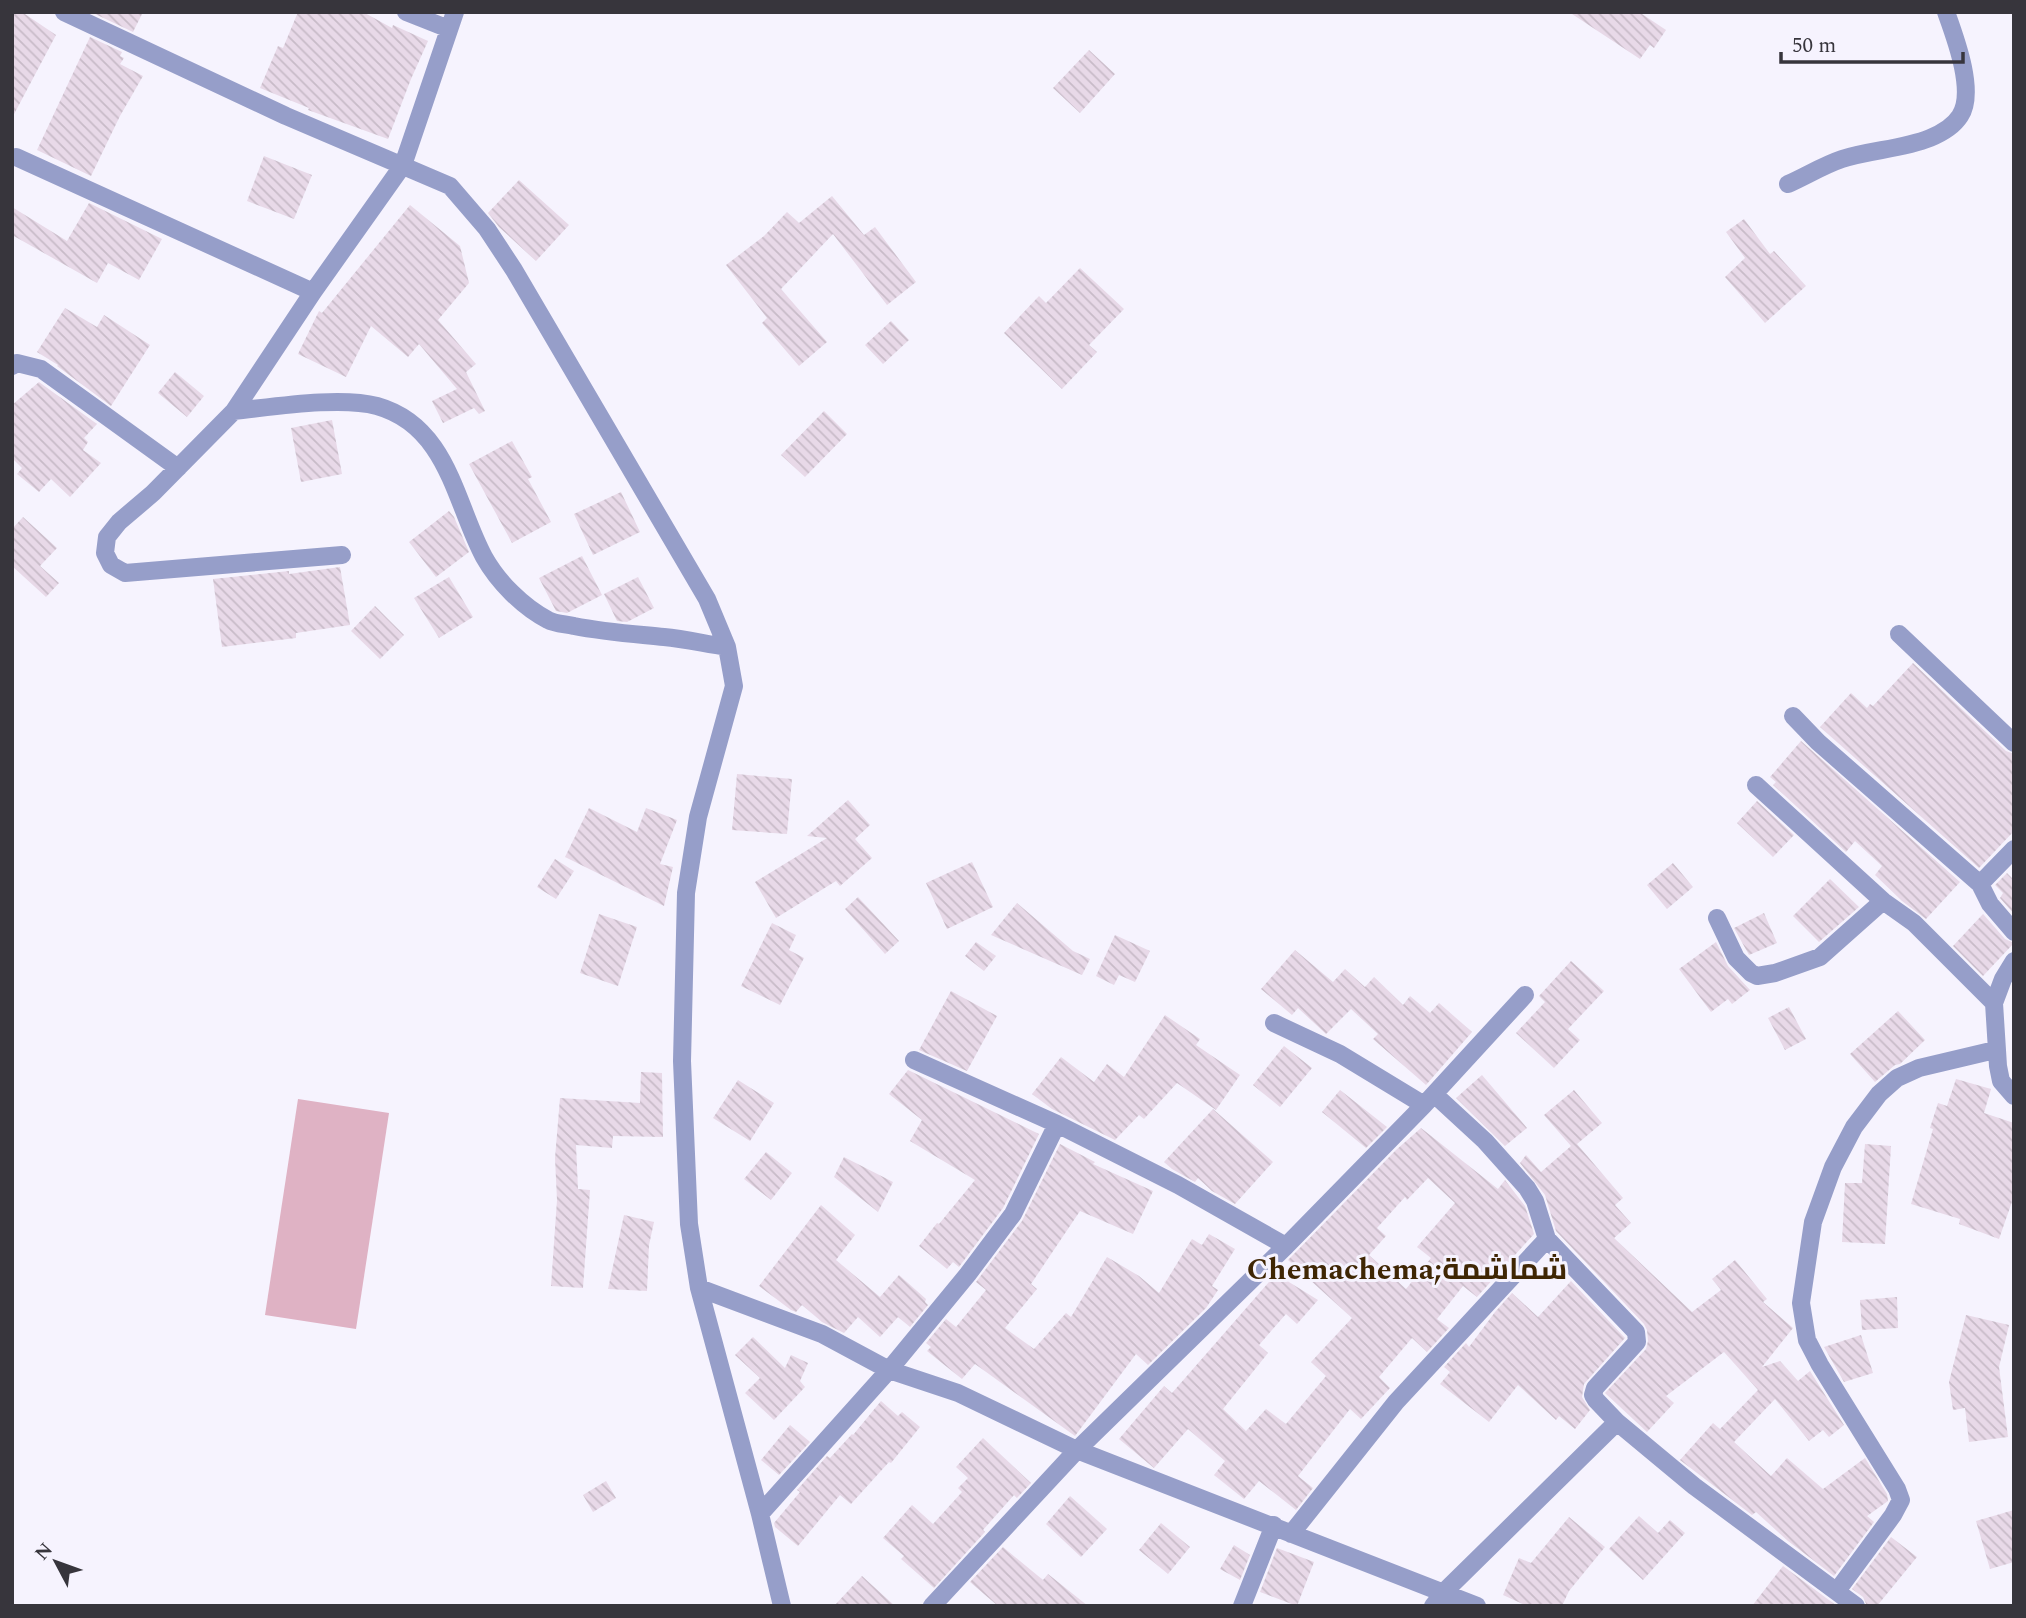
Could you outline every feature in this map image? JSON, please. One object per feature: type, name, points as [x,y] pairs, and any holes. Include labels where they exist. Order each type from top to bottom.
[{"type":"street","points":[[64,12],[286,116],[450,186],[487,229],[514,270],[707,599],[727,647],[734,686],[698,817],[686,893],[682,1061],[689,1224],[699,1288],[782,1606]]},
{"type":"street","points":[[342,555],[125,573],[111,565],[105,553],[107,537],[119,522],[178,468],[234,411],[313,292],[403,165],[452,21],[406,12]]},
{"type":"street","points":[[1788,184],[1840,160],[1929,138],[1949,128],[1962,114],[1965,99],[1962,69],[1945,12]]},
{"type":"street","points":[[16,157],[313,292]]},
{"type":"street","points":[[12,366],[17,363],[41,369],[178,468]]},
{"type":"street","points":[[234,411],[349,403],[377,406],[398,415],[420,432],[442,456],[485,558],[516,598],[550,621],[601,631],[727,647]]},
{"type":"street","points":[[1899,634],[2014,743]]},
{"type":"street","points":[[1793,716],[1818,742],[1980,884],[1990,904],[2014,932]]},
{"type":"street","points":[[1756,785],[1884,901],[1914,923],[1994,1003]]},
{"type":"street","points":[[1980,884],[2014,849]]},
{"type":"street","points":[[1717,918],[1736,958],[1757,976],[1775,973],[1820,957],[1884,901]]},
{"type":"street","points":[[2014,961],[2003,979],[1994,1003],[1995,1050],[2001,1081],[2014,1096]]},
{"type":"street","points":[[932,1606],[1077,1450],[1286,1246],[1429,1099],[1525,995]]},
{"type":"street","points":[[1273,1023],[1429,1099],[1485,1141],[1527,1188],[1535,1201],[1548,1239],[1638,1336],[1637,1342],[1595,1388],[1595,1400],[1617,1422],[1694,1486],[1856,1606]]},
{"type":"street","points":[[1837,1591],[1894,1515],[1901,1500],[1898,1489],[1807,1340],[1801,1303],[1813,1222],[1833,1167],[1854,1127],[1879,1094],[1898,1077],[1919,1069],[1995,1050]]},
{"type":"street","points":[[914,1060],[1057,1124],[1178,1185],[1286,1246]]},
{"type":"street","points":[[760,1514],[889,1370],[1013,1214],[1057,1124]]},
{"type":"street","points":[[1291,1534],[1396,1402],[1548,1239]]},
{"type":"street","points":[[699,1288],[822,1334],[889,1370],[958,1393],[1077,1450],[1274,1525],[1439,1599],[1477,1606]]},
{"type":"street","points":[[1439,1599],[1617,1422]]},
{"type":"street","points":[[1242,1606],[1274,1525]]},
{"type":"shaded area","points":[[298,1099],[389,1113],[356,1329],[265,1315]]},
{"type":"building","points":[[12,12],[22,12],[56,35],[12,118]]},
{"type":"building","points":[[91,12],[143,12],[133,32]]},
{"type":"building","points":[[298,12],[363,12],[392,28],[393,25],[428,41],[388,139],[308,110],[309,108],[260,88],[278,46],[283,48]]},
{"type":"building","points":[[1569,12],[1639,12],[1666,30],[1654,48],[1650,45],[1640,59]]},
{"type":"building","points":[[90,37],[122,52],[120,56],[124,58],[120,64],[143,76],[91,176],[37,150]]},
{"type":"building","points":[[1089,50],[1115,74],[1080,113],[1053,88]]},
{"type":"building","points":[[264,156],[312,175],[294,219],[247,201]]},
{"type":"building","points":[[519,180],[569,225],[536,261],[499,227],[488,213]]},
{"type":"building","points":[[832,196],[864,235],[875,227],[916,282],[887,305],[833,234],[781,289],[827,342],[799,366],[762,323],[767,318],[726,265],[764,236],[787,212],[799,223]]},
{"type":"building","points":[[89,203],[162,239],[139,280],[108,263],[97,283],[12,235],[12,207],[67,241]]},
{"type":"building","points":[[410,205],[460,246],[469,283],[438,320],[476,364],[466,372],[485,411],[479,414],[474,408],[443,423],[432,401],[457,389],[419,344],[408,357],[371,326],[346,377],[298,354],[319,311],[322,313]]},
{"type":"building","points":[[1744,219],[1770,254],[1774,251],[1806,286],[1765,323],[1725,277],[1745,258],[1726,232]]},
{"type":"building","points":[[1080,268],[1124,309],[1089,345],[1097,352],[1062,389],[1004,333],[1039,296],[1046,303]]},
{"type":"building","points":[[65,308],[97,327],[104,315],[150,345],[111,406],[37,352]]},
{"type":"building","points":[[891,321],[909,340],[883,364],[865,345]]},
{"type":"building","points":[[175,372],[204,396],[187,417],[158,393]]},
{"type":"building","points":[[39,382],[97,424],[84,438],[88,442],[83,450],[101,463],[70,497],[51,479],[39,492],[17,474],[22,468],[12,458],[12,405]]},
{"type":"building","points":[[824,411],[847,434],[805,477],[781,455]]},
{"type":"building","points":[[332,420],[342,474],[301,482],[291,428]]},
{"type":"building","points":[[512,441],[532,477],[528,479],[551,522],[512,543],[469,464]]},
{"type":"building","points":[[621,492],[640,532],[593,555],[574,514]]},
{"type":"building","points":[[449,511],[469,552],[436,577],[409,542]]},
{"type":"building","points":[[23,517],[57,548],[40,566],[59,583],[46,597],[12,566],[12,529]]},
{"type":"building","points":[[582,556],[602,595],[567,613],[556,611],[539,578]]},
{"type":"building","points":[[340,567],[350,625],[296,633],[296,638],[222,647],[213,579],[289,571],[289,574]]},
{"type":"building","points":[[449,577],[473,617],[439,638],[414,598]]},
{"type":"building","points":[[638,577],[654,608],[627,622],[617,621],[604,594]]},
{"type":"building","points":[[375,606],[404,635],[380,659],[351,631]]},
{"type":"building","points":[[1913,663],[2006,751],[2014,754],[2014,831],[1979,868],[1820,727],[1851,693],[1867,708],[1870,704],[1873,706]]},
{"type":"building","points":[[1801,741],[1960,882],[1926,919],[1875,875],[1882,866],[1855,841],[1846,852],[1773,785],[1776,782],[1770,777]]},
{"type":"building","points":[[737,774],[792,779],[787,834],[732,830]]},
{"type":"building","points":[[848,800],[870,825],[855,839],[872,858],[840,886],[836,881],[776,918],[755,882],[827,838],[807,836]]},
{"type":"building","points":[[1757,801],[1794,835],[1773,857],[1737,823]]},
{"type":"building","points":[[589,808],[637,832],[646,808],[677,820],[660,864],[673,867],[664,906],[565,857]]},
{"type":"building","points":[[555,859],[574,871],[556,899],[537,887]]},
{"type":"building","points":[[972,862],[993,907],[947,929],[926,883]]},
{"type":"building","points":[[1673,863],[1693,887],[1667,909],[1647,885]]},
{"type":"building","points":[[2007,873],[2014,880],[2014,914],[2000,898],[2003,893],[1995,885]]},
{"type":"building","points":[[1830,879],[1859,907],[1819,942],[1793,916]]},
{"type":"building","points":[[858,897],[899,941],[885,954],[845,909]]},
{"type":"building","points":[[1017,903],[1073,951],[1090,959],[1082,975],[991,935]]},
{"type":"building","points":[[1764,913],[1777,943],[1749,955],[1734,928]]},
{"type":"building","points":[[599,914],[637,927],[618,986],[580,973]]},
{"type":"building","points":[[1983,914],[2005,939],[2014,943],[1983,976],[1953,946]]},
{"type":"building","points":[[772,923],[796,935],[789,950],[804,958],[780,1005],[741,986]]},
{"type":"building","points":[[1115,935],[1150,951],[1135,982],[1119,975],[1114,985],[1096,976]]},
{"type":"building","points":[[976,942],[996,956],[984,971],[965,956]]},
{"type":"building","points":[[1716,942],[1728,966],[1750,990],[1732,1004],[1728,999],[1711,1012],[1679,969]]},
{"type":"building","points":[[1295,950],[1333,982],[1345,969],[1365,987],[1374,977],[1403,1005],[1410,996],[1430,1013],[1439,1003],[1472,1032],[1426,1085],[1373,1039],[1378,1034],[1351,1009],[1326,1034],[1298,1008],[1292,1015],[1261,989]]},
{"type":"building","points":[[1571,961],[1604,991],[1568,1029],[1580,1040],[1554,1068],[1516,1033],[1545,1002],[1539,996]]},
{"type":"building","points":[[951,991],[997,1016],[967,1071],[919,1050]]},
{"type":"building","points":[[1789,1007],[1806,1039],[1785,1050],[1768,1018]]},
{"type":"building","points":[[1898,1011],[1925,1040],[1900,1064],[1895,1065],[1875,1082],[1850,1054]]},
{"type":"building","points":[[1165,1015],[1200,1039],[1196,1045],[1240,1075],[1216,1110],[1177,1083],[1144,1119],[1139,1115],[1115,1140],[1052,1109],[1032,1094],[1061,1057],[1094,1082],[1107,1064],[1124,1077]]},
{"type":"building","points":[[1284,1046],[1312,1068],[1280,1107],[1253,1085]]},
{"type":"building","points":[[908,1070],[1039,1134],[1003,1208],[959,1267],[953,1262],[947,1269],[919,1246],[975,1180],[910,1141],[922,1120],[889,1094]]},
{"type":"building","points":[[641,1072],[662,1073],[663,1137],[613,1136],[612,1148],[576,1145],[578,1189],[590,1190],[583,1288],[551,1286],[557,1200],[555,1158],[560,1098],[640,1103]]},
{"type":"building","points":[[1482,1075],[1527,1128],[1505,1146],[1456,1098]]},
{"type":"building","points":[[1956,1079],[1991,1089],[1984,1113],[2014,1123],[2014,1196],[1999,1239],[1959,1224],[1960,1219],[1911,1204],[1938,1103],[1947,1106]]},
{"type":"building","points":[[738,1080],[774,1103],[750,1141],[713,1118]]},
{"type":"building","points":[[1340,1090],[1387,1127],[1366,1148],[1322,1112]]},
{"type":"building","points":[[1574,1090],[1602,1123],[1577,1144],[1623,1198],[1615,1205],[1631,1223],[1614,1238],[1692,1312],[1721,1290],[1712,1279],[1735,1260],[1767,1299],[1763,1302],[1793,1328],[1762,1367],[1780,1361],[1798,1381],[1810,1371],[1844,1425],[1829,1437],[1823,1430],[1809,1441],[1775,1399],[1734,1442],[1771,1476],[1787,1458],[1823,1489],[1865,1458],[1887,1494],[1888,1501],[1867,1516],[1874,1522],[1834,1576],[1788,1541],[1756,1512],[1752,1515],[1680,1460],[1713,1423],[1720,1429],[1758,1390],[1724,1352],[1666,1396],[1674,1403],[1647,1432],[1605,1393],[1646,1349],[1647,1330],[1556,1231],[1545,1195],[1520,1163],[1526,1155],[1541,1172],[1571,1146],[1544,1115]]},
{"type":"building","points":[[1213,1109],[1273,1162],[1235,1204],[1212,1191],[1198,1178],[1195,1182],[1164,1162]]},
{"type":"building","points":[[1421,1128],[1498,1189],[1505,1180],[1525,1206],[1534,1234],[1477,1297],[1463,1286],[1437,1319],[1449,1328],[1427,1352],[1412,1338],[1379,1377],[1390,1388],[1361,1419],[1350,1409],[1298,1476],[1313,1488],[1296,1510],[1259,1481],[1244,1499],[1214,1475],[1225,1461],[1188,1429],[1154,1468],[1119,1439],[1164,1386],[1172,1393],[1276,1274],[1318,1300],[1297,1324],[1286,1314],[1259,1345],[1268,1353],[1223,1409],[1246,1431],[1266,1409],[1286,1424],[1326,1376],[1311,1362],[1352,1318],[1288,1260]],"holes":[[[1428,1178],[1455,1203],[1417,1247],[1431,1258],[1406,1289],[1369,1255],[1386,1236],[1377,1228],[1405,1197],[1407,1200]]]},
{"type":"building","points":[[1060,1144],[1095,1162],[1093,1164],[1153,1191],[1133,1234],[1080,1211],[1031,1284],[1037,1289],[1005,1328],[1034,1349],[1066,1313],[1071,1317],[1107,1257],[1139,1276],[1159,1293],[1192,1239],[1202,1245],[1209,1234],[1235,1249],[1212,1286],[1218,1290],[1206,1308],[1148,1365],[1136,1354],[1075,1436],[975,1364],[962,1379],[927,1351],[931,1347],[926,1343],[946,1319],[956,1327],[986,1290],[976,1282],[1022,1221]]},
{"type":"building","points":[[1865,1144],[1891,1146],[1885,1244],[1842,1242],[1845,1183],[1862,1183]]},
{"type":"building","points":[[766,1152],[792,1173],[771,1200],[744,1179]]},
{"type":"building","points":[[844,1157],[893,1182],[878,1212],[834,1177]]},
{"type":"building","points":[[821,1205],[855,1235],[836,1260],[880,1297],[899,1275],[926,1299],[928,1305],[910,1327],[898,1317],[880,1337],[858,1317],[844,1333],[822,1322],[802,1305],[796,1312],[791,1310],[759,1286]]},
{"type":"building","points":[[624,1215],[654,1222],[649,1245],[647,1291],[608,1289]]},
{"type":"building","points":[[1571,1281],[1625,1338],[1584,1384],[1582,1397],[1590,1410],[1575,1429],[1559,1416],[1556,1420],[1518,1385],[1489,1422],[1440,1384],[1450,1372],[1444,1367],[1466,1343],[1469,1347],[1512,1293],[1538,1317]]},
{"type":"building","points":[[1897,1297],[1898,1328],[1862,1330],[1860,1300]]},
{"type":"building","points":[[1966,1315],[2009,1325],[1999,1367],[2008,1437],[1969,1442],[1965,1408],[1953,1410],[1949,1382]]},
{"type":"building","points":[[1861,1335],[1873,1373],[1844,1382],[1824,1347]]},
{"type":"building","points":[[753,1337],[785,1368],[791,1355],[808,1363],[800,1381],[805,1387],[774,1420],[745,1393],[760,1378],[735,1355]]},
{"type":"building","points":[[881,1401],[898,1416],[902,1412],[920,1427],[891,1463],[889,1462],[851,1504],[840,1495],[798,1546],[775,1527],[774,1523],[800,1492],[797,1490],[827,1456],[830,1458],[853,1435]]},
{"type":"building","points":[[790,1425],[810,1442],[779,1475],[761,1460]]},
{"type":"building","points":[[983,1438],[1031,1483],[1017,1498],[1014,1495],[983,1530],[985,1532],[934,1588],[901,1559],[904,1556],[883,1538],[912,1505],[933,1524],[962,1492],[958,1488],[968,1478],[956,1467]]},
{"type":"building","points":[[606,1481],[616,1498],[593,1512],[583,1495]]},
{"type":"building","points":[[1070,1496],[1107,1529],[1081,1557],[1046,1524]]},
{"type":"building","points":[[2014,1510],[2014,1562],[1990,1569],[1976,1521]]},
{"type":"building","points":[[1639,1516],[1658,1533],[1670,1520],[1685,1533],[1643,1580],[1609,1549]]},
{"type":"building","points":[[1569,1517],[1605,1547],[1569,1591],[1562,1606],[1527,1606],[1503,1595],[1519,1558],[1531,1563]]},
{"type":"building","points":[[1161,1523],[1190,1547],[1168,1574],[1139,1550]]},
{"type":"building","points":[[1891,1537],[1917,1557],[1877,1606],[1867,1606],[1863,1597],[1852,1589]]},
{"type":"building","points":[[1234,1545],[1250,1555],[1240,1580],[1220,1569]]},
{"type":"building","points":[[1003,1547],[1043,1580],[1048,1574],[1088,1606],[998,1606],[970,1582]]},
{"type":"building","points":[[1277,1548],[1314,1562],[1297,1606],[1260,1592]]},
{"type":"building","points":[[1783,1566],[1837,1606],[1752,1606]]},
{"type":"building","points":[[862,1576],[895,1606],[834,1606]]},
{"type":"district","name":"Chemachema;شماشمة","points":[[1407,1269]]}]
